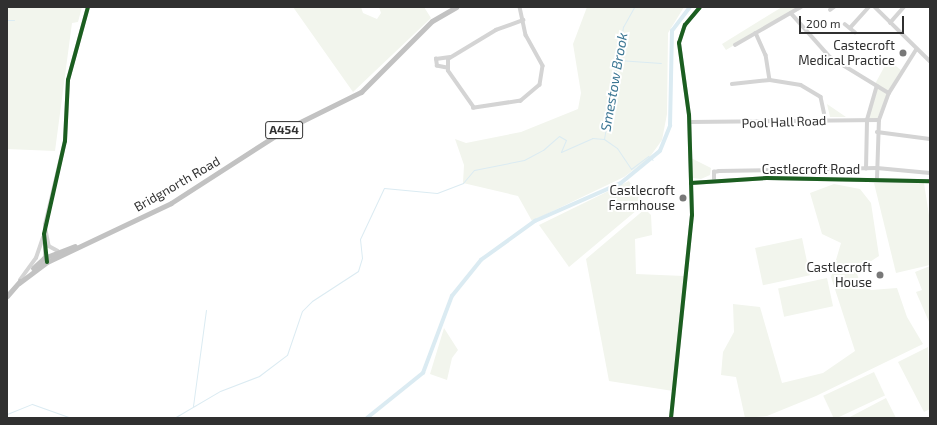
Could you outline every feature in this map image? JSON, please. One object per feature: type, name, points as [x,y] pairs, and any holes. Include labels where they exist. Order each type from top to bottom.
[{"type":"highway","name":"Bridgnorth Road","points":[[46,260],[98,238],[194,190],[286,129],[361,92],[432,21],[456,7]]},
{"type":"highway","name":"Bridgnorth Road","points":[[7,296],[19,282],[58,251],[98,238]]},
{"type":"street","points":[[46,260],[44,234],[45,225],[65,141],[72,60],[88,7]]},
{"type":"street","points":[[520,7],[523,20],[526,35],[543,66],[540,85],[528,98],[474,108],[447,68],[437,66],[436,59],[450,57],[496,30],[523,20]]},
{"type":"street","points":[[671,418],[689,252],[691,183],[689,122],[679,43],[685,24],[700,7]]},
{"type":"street","points":[[735,45],[800,7]]},
{"type":"street","points":[[830,10],[834,7]]},
{"type":"street","points":[[850,28],[869,7]]},
{"type":"street","points":[[875,7],[916,50],[930,61]]},
{"type":"street","points":[[890,22],[904,7]]},
{"type":"street","points":[[791,13],[830,57],[889,93]]},
{"type":"street","points":[[845,24],[855,32]]},
{"type":"street","points":[[756,33],[766,55],[770,80]]},
{"type":"street","points":[[877,179],[877,132],[879,120],[889,93],[916,50]]},
{"type":"street","points":[[447,68],[450,57]]},
{"type":"street","points":[[732,84],[770,80],[788,81],[818,93],[825,105],[826,120]]},
{"type":"street","points":[[866,169],[867,120],[877,86]]},
{"type":"street","name":"Pool Hall Road","points":[[689,122],[732,124],[826,120],[879,120]]},
{"type":"street","points":[[877,132],[930,139]]},
{"type":"street","name":"Castlecroft Road","points":[[714,180],[714,172],[719,170],[877,168],[930,173]]},
{"type":"street","name":"Castlecroft Road","points":[[691,183],[714,180],[877,179],[930,181]]},
{"type":"street","points":[[45,225],[49,246],[58,251]]},
{"type":"street","points":[[19,282],[36,258],[44,234]]},
{"type":"shaded area","points":[[7,7],[82,7],[78,22],[72,23],[55,151],[7,149]]},
{"type":"shaded area","points":[[293,7],[361,7],[363,13],[377,19],[381,13],[379,7],[424,7],[431,18],[353,92]]},
{"type":"shaded area","points":[[587,7],[684,7],[668,33],[667,114],[662,140],[649,158],[624,177],[532,221],[518,196],[463,183],[464,165],[455,139],[466,143],[521,132],[578,109],[581,93],[573,44]]},
{"type":"shaded area","points":[[782,7],[798,7],[726,50],[722,44]]},
{"type":"shaded area","points":[[888,60],[901,70],[888,92],[875,84]]},
{"type":"shaded area","points":[[877,87],[888,94],[877,119],[868,119]]},
{"type":"shaded area","points":[[827,104],[846,117],[830,117]]},
{"type":"shaded area","points":[[691,158],[711,168],[710,175],[701,179],[692,178]]},
{"type":"shaded area","points":[[629,181],[643,205],[569,267],[539,225]]},
{"type":"shaded area","points":[[874,183],[924,183],[930,222],[930,265],[896,273]]},
{"type":"shaded area","points":[[834,184],[860,189],[871,203],[879,256],[856,271],[861,285],[871,290],[897,288],[907,317],[923,344],[816,396],[767,416],[745,418],[736,377],[721,375],[723,352],[734,332],[733,304],[760,307],[782,383],[823,373],[855,351],[831,277],[841,243],[822,234],[810,193]]},
{"type":"shaded area","points":[[645,209],[651,215],[652,235],[635,239],[636,274],[684,276],[673,391],[609,381],[586,259]]},
{"type":"shaded area","points":[[802,238],[810,275],[763,285],[755,248]]},
{"type":"shaded area","points":[[930,266],[930,324],[916,292],[922,290],[915,272]]},
{"type":"shaded area","points":[[827,278],[833,306],[784,317],[778,288]]},
{"type":"shaded area","points":[[444,328],[458,350],[452,358],[447,380],[430,374]]},
{"type":"shaded area","points":[[928,347],[930,409],[924,412],[898,362]]},
{"type":"shaded area","points":[[874,372],[885,396],[837,418],[834,418],[823,396]]},
{"type":"shaded area","points":[[886,398],[896,418],[848,418]]},
{"type":"waterway","name":"Smestow Brook","points":[[174,418],[220,391],[259,376],[287,355],[302,311],[312,301],[358,271],[362,258],[360,239],[384,188],[437,193],[463,183],[474,170],[524,160],[543,150],[559,136],[566,140],[561,152],[592,138],[604,139],[623,27],[634,7]]},
{"type":"waterway","points":[[367,418],[423,373],[452,296],[481,260],[535,221],[621,183],[660,151],[670,126],[672,31],[690,7]]},
{"type":"waterway","points":[[7,20],[14,20]]},
{"type":"waterway","points":[[618,60],[661,63]]},
{"type":"waterway","points":[[604,139],[617,148],[631,169],[648,156],[653,160]]},
{"type":"waterway","points":[[193,406],[206,310]]},
{"type":"waterway","name":"Smestow Brook","points":[[7,414],[32,404],[71,418]]},
{"type":"cycle path","points":[[47,262],[44,234],[65,141],[68,80],[88,7]]},
{"type":"cycle path","points":[[671,418],[692,215],[689,115],[679,43],[685,25],[700,7]]},
{"type":"cycle path","points":[[691,183],[767,178],[930,181]]},
{"type":"place","name":"Castecroft Medical Practice","points":[[903,53]]},
{"type":"place","name":"Castlecroft Farmhouse","points":[[683,198]]},
{"type":"place","name":"Castlecroft House","points":[[880,275]]}]
